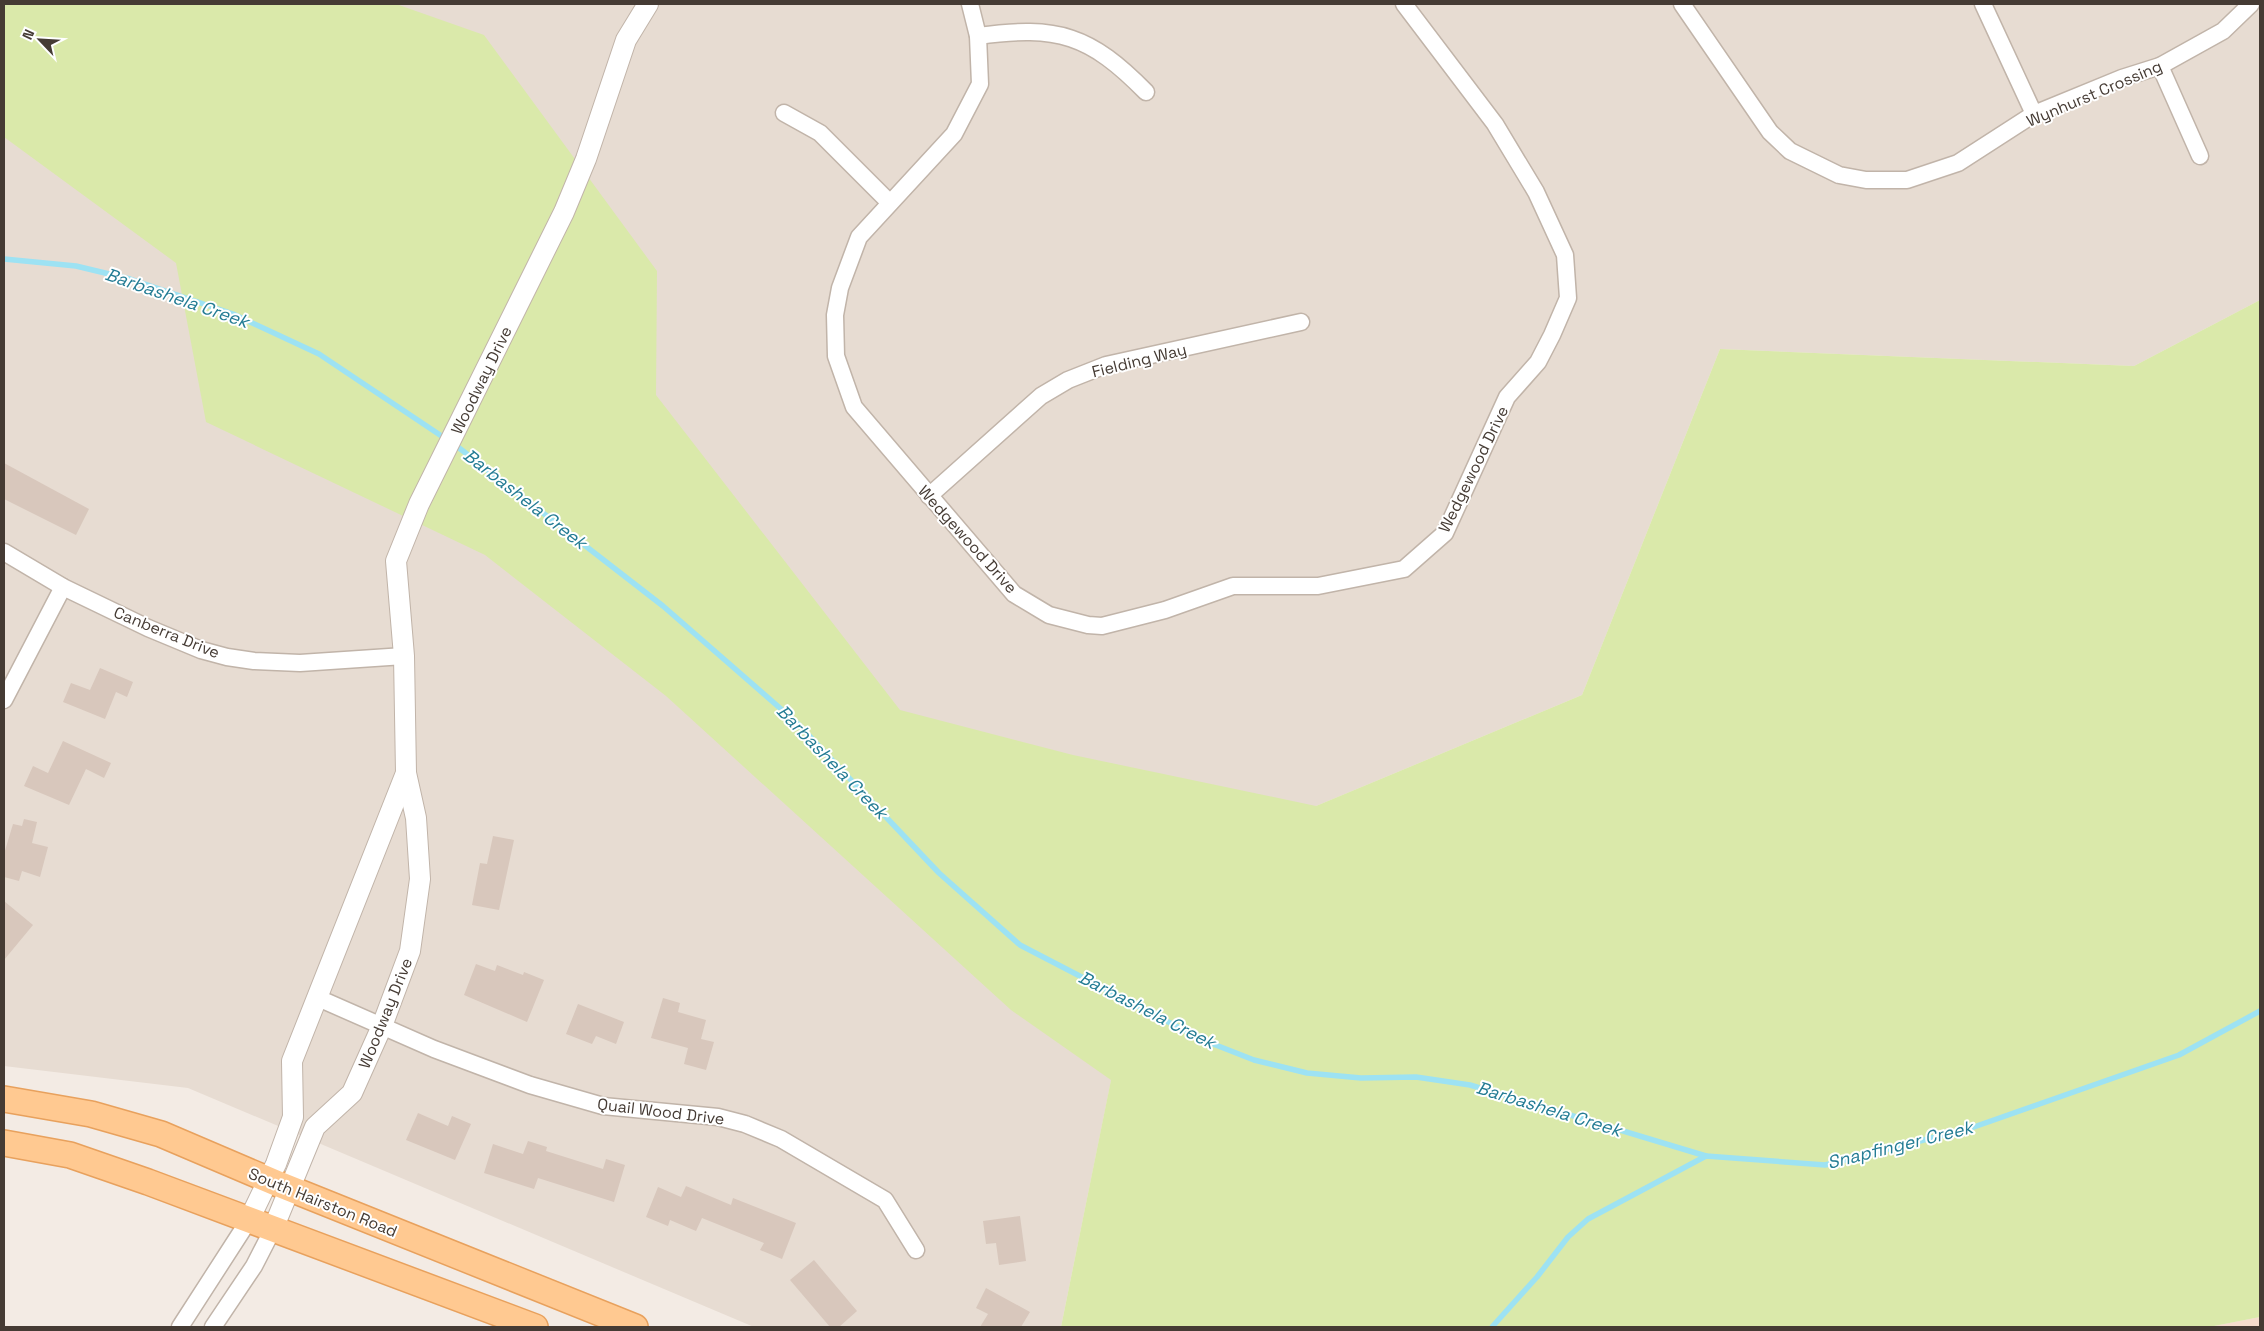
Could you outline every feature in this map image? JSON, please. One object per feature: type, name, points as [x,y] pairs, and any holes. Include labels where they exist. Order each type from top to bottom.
[{"type":"main road","name":"South Hairston Road","points":[[4,1100],[91,1114],[161,1134],[279,1185],[635,1327]]},
{"type":"main road","points":[[4,1143],[70,1155],[535,1327]]},
{"type":"street","name":"Woodway Drive","points":[[249,1220],[279,1185],[314,1128],[352,1094],[382,1026],[410,951],[420,878],[416,818],[406,773],[404,656],[396,561],[419,504],[543,255],[586,159],[626,40],[648,4]]},
{"type":"street","name":"Wedgewood Drive","points":[[970,4],[978,36],[980,84],[954,134],[860,237],[840,288],[835,315],[836,356],[854,407],[1014,594],[1049,615],[1088,625],[1102,626],[1165,610],[1233,586],[1318,586],[1404,568],[1445,533],[1507,397],[1538,362],[1552,335],[1568,298],[1565,254],[1536,192],[1496,124],[1404,4]]},
{"type":"street","name":"Wynhurst Crossing","points":[[1682,4],[1770,132],[1790,150],[1839,175],[1866,180],[1907,180],[1958,163],[2034,114],[2122,78],[2160,66],[2223,32],[2251,4]]},
{"type":"street","points":[[1983,4],[2034,114]]},
{"type":"street","points":[[978,36],[1013,31],[1060,34],[1084,42],[1115,63],[1146,92]]},
{"type":"street","points":[[2160,66],[2200,156]]},
{"type":"street","points":[[784,113],[820,133],[890,203]]},
{"type":"street","name":"Fielding Way","points":[[929,496],[1041,396],[1068,380],[1106,365],[1301,322]]},
{"type":"street","name":"Canberra Drive","points":[[4,552],[63,587],[148,628],[201,650],[227,657],[254,662],[300,663],[404,656]]},
{"type":"street","points":[[4,700],[63,587]]},
{"type":"street","name":"Woodway Drive","points":[[273,1229],[279,1185],[293,1116],[292,1061],[406,773]]},
{"type":"street","name":"Quail Wood Drive","points":[[318,998],[434,1049],[539,1088],[603,1106],[718,1117],[745,1124],[772,1135],[885,1200],[916,1250]]},
{"type":"street","points":[[180,1327],[249,1220]]},
{"type":"street","points":[[214,1327],[254,1266],[273,1229]]},
{"type":"street","points":[[214,1276],[238,1291]]},
{"type":"shaded area","points":[[4,4],[2260,4],[2260,300],[2134,366],[1720,349],[1582,695],[1153,874],[1061,1327],[754,1327],[188,1088],[4,1066]]},
{"type":"shaded area","points":[[2260,1317],[2260,1327],[2209,1327]]},
{"type":"green space","points":[[4,4],[396,4],[484,35],[657,271],[656,395],[900,710],[1073,755],[1316,806],[1582,695],[1720,349],[2134,366],[2260,300],[2260,1317],[2209,1327],[1061,1327],[1111,1080],[1011,1010],[666,696],[485,555],[206,422],[176,263],[4,137]]},
{"type":"building","points":[[4,463],[89,509],[76,535],[4,499]]},
{"type":"building","points":[[100,668],[133,682],[127,697],[116,692],[105,719],[63,702],[71,683],[90,690]]},
{"type":"building","points":[[63,741],[111,763],[104,778],[86,769],[69,805],[24,786],[33,766],[48,773]]},
{"type":"building","points":[[24,819],[37,822],[32,843],[48,847],[40,877],[22,871],[19,881],[4,877],[4,854],[13,824],[22,826]]},
{"type":"building","points":[[493,836],[514,840],[499,910],[472,905],[480,863],[487,864]]},
{"type":"building","points":[[4,901],[33,925],[4,960]]},
{"type":"building","points":[[476,964],[495,971],[497,965],[523,975],[524,972],[544,980],[527,1022],[464,995]]},
{"type":"building","points":[[663,998],[680,1003],[678,1012],[706,1020],[701,1039],[714,1042],[706,1070],[684,1064],[688,1048],[651,1038]]},
{"type":"building","points":[[578,1004],[624,1022],[616,1044],[596,1036],[592,1044],[566,1034]]},
{"type":"building","points":[[418,1113],[448,1126],[452,1116],[471,1124],[455,1160],[406,1140]]},
{"type":"building","points":[[528,1141],[547,1147],[546,1151],[603,1169],[606,1159],[625,1165],[614,1202],[538,1178],[534,1189],[484,1173],[493,1144],[523,1154]]},
{"type":"building","points":[[686,1186],[731,1205],[733,1198],[796,1223],[782,1259],[760,1250],[764,1243],[702,1218],[696,1231],[670,1220],[668,1226],[646,1217],[658,1187],[681,1197]]},
{"type":"building","points":[[1020,1216],[1026,1261],[999,1265],[996,1243],[986,1244],[983,1221]]},
{"type":"building","points":[[814,1260],[857,1311],[839,1327],[830,1327],[790,1280]]},
{"type":"building","points":[[986,1288],[1030,1312],[1021,1327],[980,1327],[988,1314],[976,1308]]},
{"type":"waterway","name":"Barbashela Creek","points":[[4,259],[76,266],[130,279],[233,314],[319,354],[446,439]]},
{"type":"waterway","name":"Barbashela Creek","points":[[454,444],[663,606],[797,723],[939,873],[1020,945],[1203,1040],[1254,1060],[1307,1073],[1361,1078],[1416,1077],[1470,1085],[1706,1156]]},
{"type":"waterway","name":"Snapfinger Creek","points":[[1492,1327],[1537,1277],[1568,1237],[1588,1219],[1706,1156],[1825,1165],[1971,1128],[2179,1055],[2260,1011]]}]
